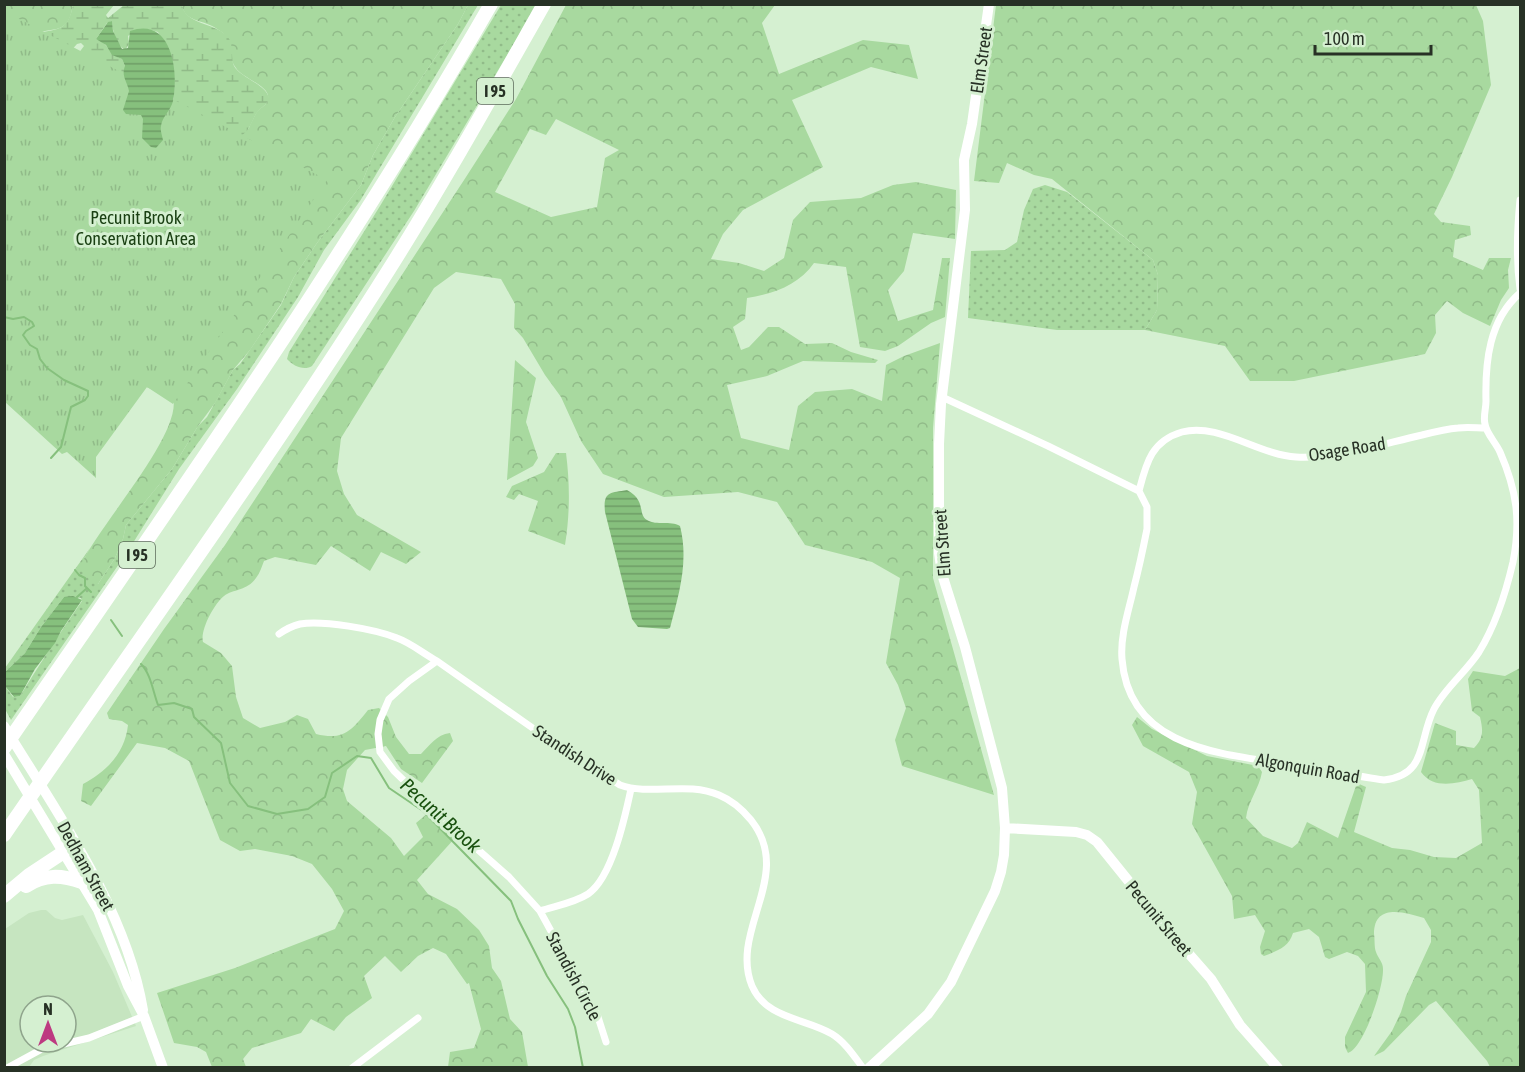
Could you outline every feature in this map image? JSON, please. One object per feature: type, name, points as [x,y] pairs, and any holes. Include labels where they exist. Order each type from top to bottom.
[{"type":"highway","name":"I 95","points":[[4,748],[308,304],[385,182],[491,4]]},
{"type":"highway","name":"I 95","points":[[4,834],[216,529],[358,316],[444,178],[544,4]]},
{"type":"highway","points":[[4,896],[29,875],[76,844]]},
{"type":"highway","points":[[4,905],[22,888],[43,878],[63,876],[82,882]]},
{"type":"street","name":"Elm Street","points":[[869,1068],[928,1014],[951,982],[998,881],[1003,863],[1005,828],[1002,788],[992,743],[940,562],[939,444],[942,397],[965,210],[964,160],[972,124],[989,4]]},
{"type":"street","name":"Algonquin Road","points":[[1140,491],[1147,507],[1147,529],[1128,613],[1122,659],[1128,687],[1137,708],[1144,716],[1168,734],[1195,747],[1384,780],[1396,779],[1410,771],[1418,762],[1427,726],[1439,700],[1458,680],[1488,636],[1512,564],[1518,519],[1517,502],[1503,460],[1486,428],[1486,371],[1489,345],[1510,301],[1521,291],[1517,269],[1521,200]]},
{"type":"street","points":[[942,397],[1140,491]]},
{"type":"street","name":"Osage Road","points":[[1140,491],[1147,461],[1157,447],[1167,438],[1191,430],[1219,434],[1281,456],[1311,457],[1349,452],[1458,428],[1486,428]]},
{"type":"street","name":"Standish Drive","points":[[279,634],[288,628],[306,623],[331,624],[396,637],[437,661],[620,785],[631,789],[684,788],[711,792],[732,802],[749,817],[762,838],[767,861],[765,885],[750,938],[748,955],[753,987],[762,1001],[773,1010],[834,1035],[863,1068]]},
{"type":"street","points":[[437,661],[389,699],[380,720],[378,734],[380,752],[394,771],[509,877],[540,911],[577,900],[601,883],[610,863],[631,789]]},
{"type":"street","name":"Dedham Street","points":[[4,726],[76,844],[111,909],[137,982],[144,1016],[163,1068]]},
{"type":"street","name":"Dedham Street","points":[[4,754],[98,910],[131,994],[144,1016]]},
{"type":"street","name":"Pecunit Street","points":[[1005,828],[1076,832],[1087,835],[1211,979],[1240,1025],[1278,1068]]},
{"type":"street","name":"Standish Circle","points":[[540,911],[598,1017],[606,1042]]},
{"type":"street","points":[[7,1068],[42,1049],[86,1039],[144,1016]]},
{"type":"street","points":[[352,1068],[418,1018]]},
{"type":"shaded area","points":[[112,21],[113,31],[122,49],[128,48],[130,31],[144,29],[155,32],[164,39],[170,50],[175,89],[173,101],[162,123],[163,140],[156,148],[151,147],[142,138],[143,119],[141,115],[126,114],[123,110],[129,91],[122,59],[112,55],[106,45],[96,39],[108,22]]},
{"type":"shaded area","points":[[627,490],[637,498],[642,514],[647,520],[680,526],[684,552],[682,577],[670,628],[667,629],[638,627],[632,619],[605,512],[605,501],[608,495]]},
{"type":"shaded area","points":[[73,596],[82,600],[55,643],[35,669],[20,696],[14,697],[5,686],[5,672],[25,653],[64,597]]},
{"type":"shaded area","points":[[41,910],[46,910],[55,918],[62,920],[83,915],[113,972],[136,1026],[78,1045],[78,994],[18,994],[18,1054],[49,1054],[34,1060],[29,1067],[5,1068],[5,929],[29,913]]},
{"type":"green space","points":[[5,5],[73,5],[65,25],[32,34],[5,46]]},
{"type":"green space","points":[[73,5],[114,5],[106,15],[108,18],[124,5],[182,5],[188,16],[221,31],[229,38],[234,66],[266,91],[268,101],[257,112],[247,130],[239,137],[4,219],[78,54],[84,46],[81,43],[77,44],[60,63],[37,33],[62,27]],"holes":[[[112,21],[117,41],[125,50],[129,44],[128,36],[135,31],[145,29],[158,32],[173,66],[173,104],[125,66],[122,59],[96,39],[107,23]]]},
{"type":"green space","points":[[182,5],[468,5],[458,24],[395,117],[373,155],[361,185],[294,277],[281,304],[250,350],[233,370],[215,403],[172,469],[126,525],[115,558],[98,584],[87,577],[81,565],[90,548],[153,456],[173,413],[173,397],[4,334],[249,128],[257,112],[267,102],[265,90],[239,72],[232,62],[230,42],[227,38],[214,27],[190,17],[183,10]]},
{"type":"green space","points":[[468,5],[478,5],[360,201],[324,250],[298,297],[237,389],[179,469],[128,551],[11,720],[5,709],[5,686],[13,697],[20,696],[82,601],[81,598],[64,597],[25,653],[5,672],[5,668],[90,548],[84,559],[98,584],[115,558],[126,525],[172,469],[198,426],[207,417],[233,370],[240,364],[281,305],[294,277],[361,185],[373,155],[395,117],[458,24]]},
{"type":"green space","points":[[501,5],[537,5],[414,211],[312,366],[302,368],[295,366],[287,359],[289,352]]},
{"type":"green space","points":[[566,5],[775,5],[762,23],[779,74],[863,40],[909,45],[918,79],[871,67],[792,100],[823,167],[743,210],[723,234],[711,259],[739,263],[764,271],[784,258],[793,220],[810,202],[861,198],[893,185],[916,182],[956,190],[955,239],[913,233],[904,271],[888,290],[898,321],[933,310],[942,258],[950,258],[945,317],[931,323],[898,346],[885,351],[860,347],[846,267],[814,263],[793,283],[766,294],[747,298],[745,319],[733,327],[741,350],[749,347],[768,327],[779,327],[805,344],[832,343],[851,352],[878,360],[875,363],[803,361],[767,376],[727,385],[741,438],[789,450],[798,406],[815,392],[852,389],[882,401],[886,365],[940,343],[933,428],[933,578],[994,795],[902,766],[895,740],[906,708],[898,685],[886,663],[900,578],[872,562],[805,545],[777,502],[738,492],[664,497],[603,474],[581,441],[561,397],[523,338],[514,328],[515,304],[501,279],[456,272],[434,288],[341,438],[337,471],[344,494],[357,515],[421,552],[406,564],[381,552],[370,571],[331,546],[316,565],[275,557],[264,561],[259,574],[252,582],[224,596],[216,605],[206,624],[203,642],[221,653],[232,666],[236,697],[243,718],[260,728],[285,722],[297,715],[308,719],[316,734],[341,735],[352,728],[368,710],[379,708],[388,717],[396,737],[409,754],[421,754],[437,738],[450,733],[453,741],[422,783],[401,769],[386,746],[365,750],[347,770],[343,789],[347,801],[391,838],[404,856],[423,837],[416,823],[428,813],[455,838],[417,880],[428,894],[457,909],[479,930],[489,946],[492,968],[501,981],[510,1019],[522,1032],[528,1067],[448,1067],[450,1052],[474,1048],[481,1029],[469,983],[467,984],[446,954],[433,948],[418,956],[401,972],[385,956],[364,976],[372,998],[346,1017],[334,1031],[311,1019],[301,1033],[252,1048],[243,1059],[246,1067],[212,1067],[206,1052],[197,1047],[174,1043],[157,993],[235,968],[335,929],[344,911],[332,889],[312,864],[292,856],[255,849],[240,851],[220,840],[189,761],[165,748],[137,743],[91,806],[81,801],[83,784],[107,767],[119,753],[123,744],[128,725],[122,721],[109,719],[107,713],[225,545],[516,99]],"holes":[[[556,119],[619,150],[605,158],[597,207],[551,217],[495,192],[530,129],[546,135]]]},
{"type":"green space","points":[[996,5],[1476,5],[1483,21],[1491,85],[1434,214],[1441,222],[1470,226],[1471,235],[1455,240],[1453,257],[1483,270],[1489,258],[1511,258],[1508,270],[1509,288],[1490,326],[1463,313],[1447,301],[1435,315],[1436,333],[1425,354],[1294,381],[1250,381],[1225,346],[1145,330],[1157,310],[1158,275],[1153,260],[1052,179],[1034,175],[1007,163],[999,183],[974,181]]},
{"type":"green space","name":"Pecunit Brook Conservation Area","points":[[4,11],[327,180],[173,404],[147,387],[96,457],[96,478],[67,452],[62,454],[5,402]]},
{"type":"green space","points":[[1045,185],[1067,192],[1153,260],[1158,275],[1157,310],[1145,330],[1057,330],[968,318],[971,251],[1005,250],[1017,242],[1024,210],[1033,189]]},
{"type":"green space","points":[[515,360],[536,378],[526,422],[538,458],[533,466],[507,480]]},
{"type":"green space","points":[[556,453],[566,453],[569,510],[565,545],[528,531],[538,501],[519,494],[514,500],[506,497],[512,486],[544,472]]},
{"type":"green space","points":[[1520,668],[1520,1067],[1490,1067],[1436,1001],[1429,1005],[1384,1051],[1374,1056],[1392,1031],[1431,942],[1431,930],[1424,918],[1399,912],[1385,914],[1375,924],[1375,948],[1383,969],[1380,989],[1366,1029],[1354,1049],[1348,1053],[1345,1047],[1345,1037],[1366,992],[1365,964],[1358,956],[1347,952],[1329,959],[1325,957],[1319,937],[1309,929],[1293,933],[1289,942],[1278,950],[1264,956],[1261,954],[1260,947],[1265,931],[1255,915],[1234,919],[1232,896],[1192,824],[1197,792],[1189,772],[1143,746],[1132,725],[1137,717],[1152,729],[1207,756],[1258,766],[1262,772],[1246,818],[1263,836],[1292,848],[1298,843],[1307,822],[1338,838],[1357,783],[1366,787],[1354,832],[1392,848],[1410,850],[1434,857],[1456,858],[1482,843],[1479,790],[1472,779],[1445,784],[1432,781],[1421,772],[1435,723],[1456,731],[1456,745],[1474,748],[1481,737],[1482,726],[1480,717],[1472,711],[1468,679],[1473,671],[1505,676]]},
{"type":"waterway","name":"Pecunit Brook","points":[[4,317],[13,319],[24,317],[32,322],[34,326],[23,335],[30,345],[37,349],[40,359],[47,368],[64,380],[88,391],[85,400],[71,407],[61,447],[51,458]]},
{"type":"waterway","name":"Pecunit Brook","points":[[75,570],[85,578],[85,586],[91,592]]},
{"type":"waterway","points":[[77,597],[86,589]]},
{"type":"waterway","name":"Pecunit Brook","points":[[111,620],[122,636]]},
{"type":"waterway","name":"Pecunit Brook","points":[[141,664],[149,678],[158,705],[174,703],[192,709],[194,717],[221,743],[230,783],[248,806],[277,814],[308,809],[325,797],[332,773],[357,756],[371,758],[389,788],[423,811],[511,901],[547,976],[568,1009],[575,1027],[583,1068]]}]
